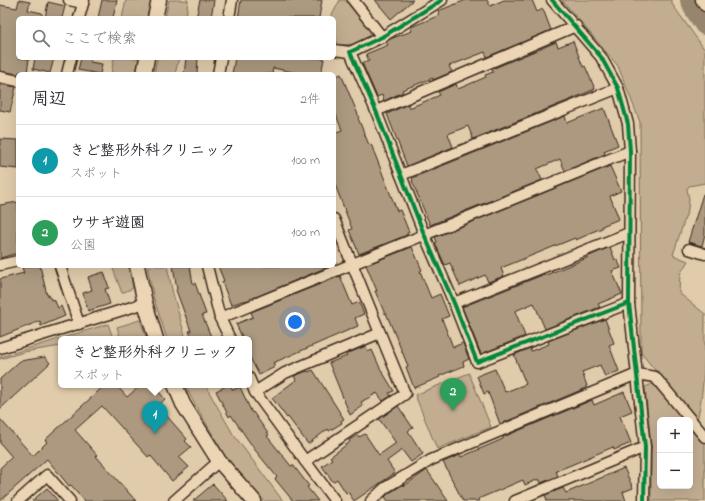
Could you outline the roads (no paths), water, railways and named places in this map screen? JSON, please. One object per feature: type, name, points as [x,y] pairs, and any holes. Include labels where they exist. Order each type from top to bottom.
[{"type":"street","points":[[69,0],[83,2],[80,16]]},
{"type":"street","points":[[156,16],[159,0]]},
{"type":"street","points":[[229,16],[232,0]]},
{"type":"street","points":[[353,0],[382,37]]},
{"type":"street","points":[[336,50],[350,52],[382,37],[442,0]]},
{"type":"street","points":[[552,0],[576,26],[601,57],[618,88],[628,124],[630,151],[629,303],[645,447],[644,501]]},
{"type":"street","points":[[701,0],[705,6]]},
{"type":"street","points":[[376,111],[576,26]]},
{"type":"street","points":[[350,52],[376,111],[424,234],[454,303],[477,362],[629,303]]},
{"type":"street","points":[[68,72],[70,60]]},
{"type":"street","points":[[144,72],[147,60]]},
{"type":"street","points":[[218,72],[221,60]]},
{"type":"street","points":[[0,77],[16,81]]},
{"type":"street","points":[[401,175],[618,88]]},
{"type":"street","points":[[220,318],[630,151]]},
{"type":"street","points":[[305,461],[405,394],[336,224]]},
{"type":"street","points":[[454,303],[629,233]]},
{"type":"street","points":[[689,249],[705,254]]},
{"type":"street","points":[[0,265],[16,261]]},
{"type":"street","points":[[61,268],[79,324]]},
{"type":"street","points":[[137,268],[144,303],[155,336]]},
{"type":"street","points":[[208,268],[220,318],[229,336]]},
{"type":"street","points":[[0,348],[144,303]]},
{"type":"street","points":[[255,392],[285,373],[380,334]]},
{"type":"street","points":[[371,501],[385,488],[431,460],[637,374],[655,377],[705,437]]},
{"type":"street","points":[[252,385],[255,392],[335,501]]},
{"type":"street","points":[[176,388],[184,404],[219,461],[254,501]]},
{"type":"street","points":[[515,501],[645,447]]},
{"type":"street","points":[[174,501],[219,461]]},
{"type":"street","points":[[18,501],[47,475],[70,501]]},
{"type":"waterway","points":[[691,0],[705,24]]},
{"type":"place","name":"ウサギ遊園","points":[[453,411]]},
{"type":"place","name":"きど整形外科クリニック","points":[[155,434]]}]
